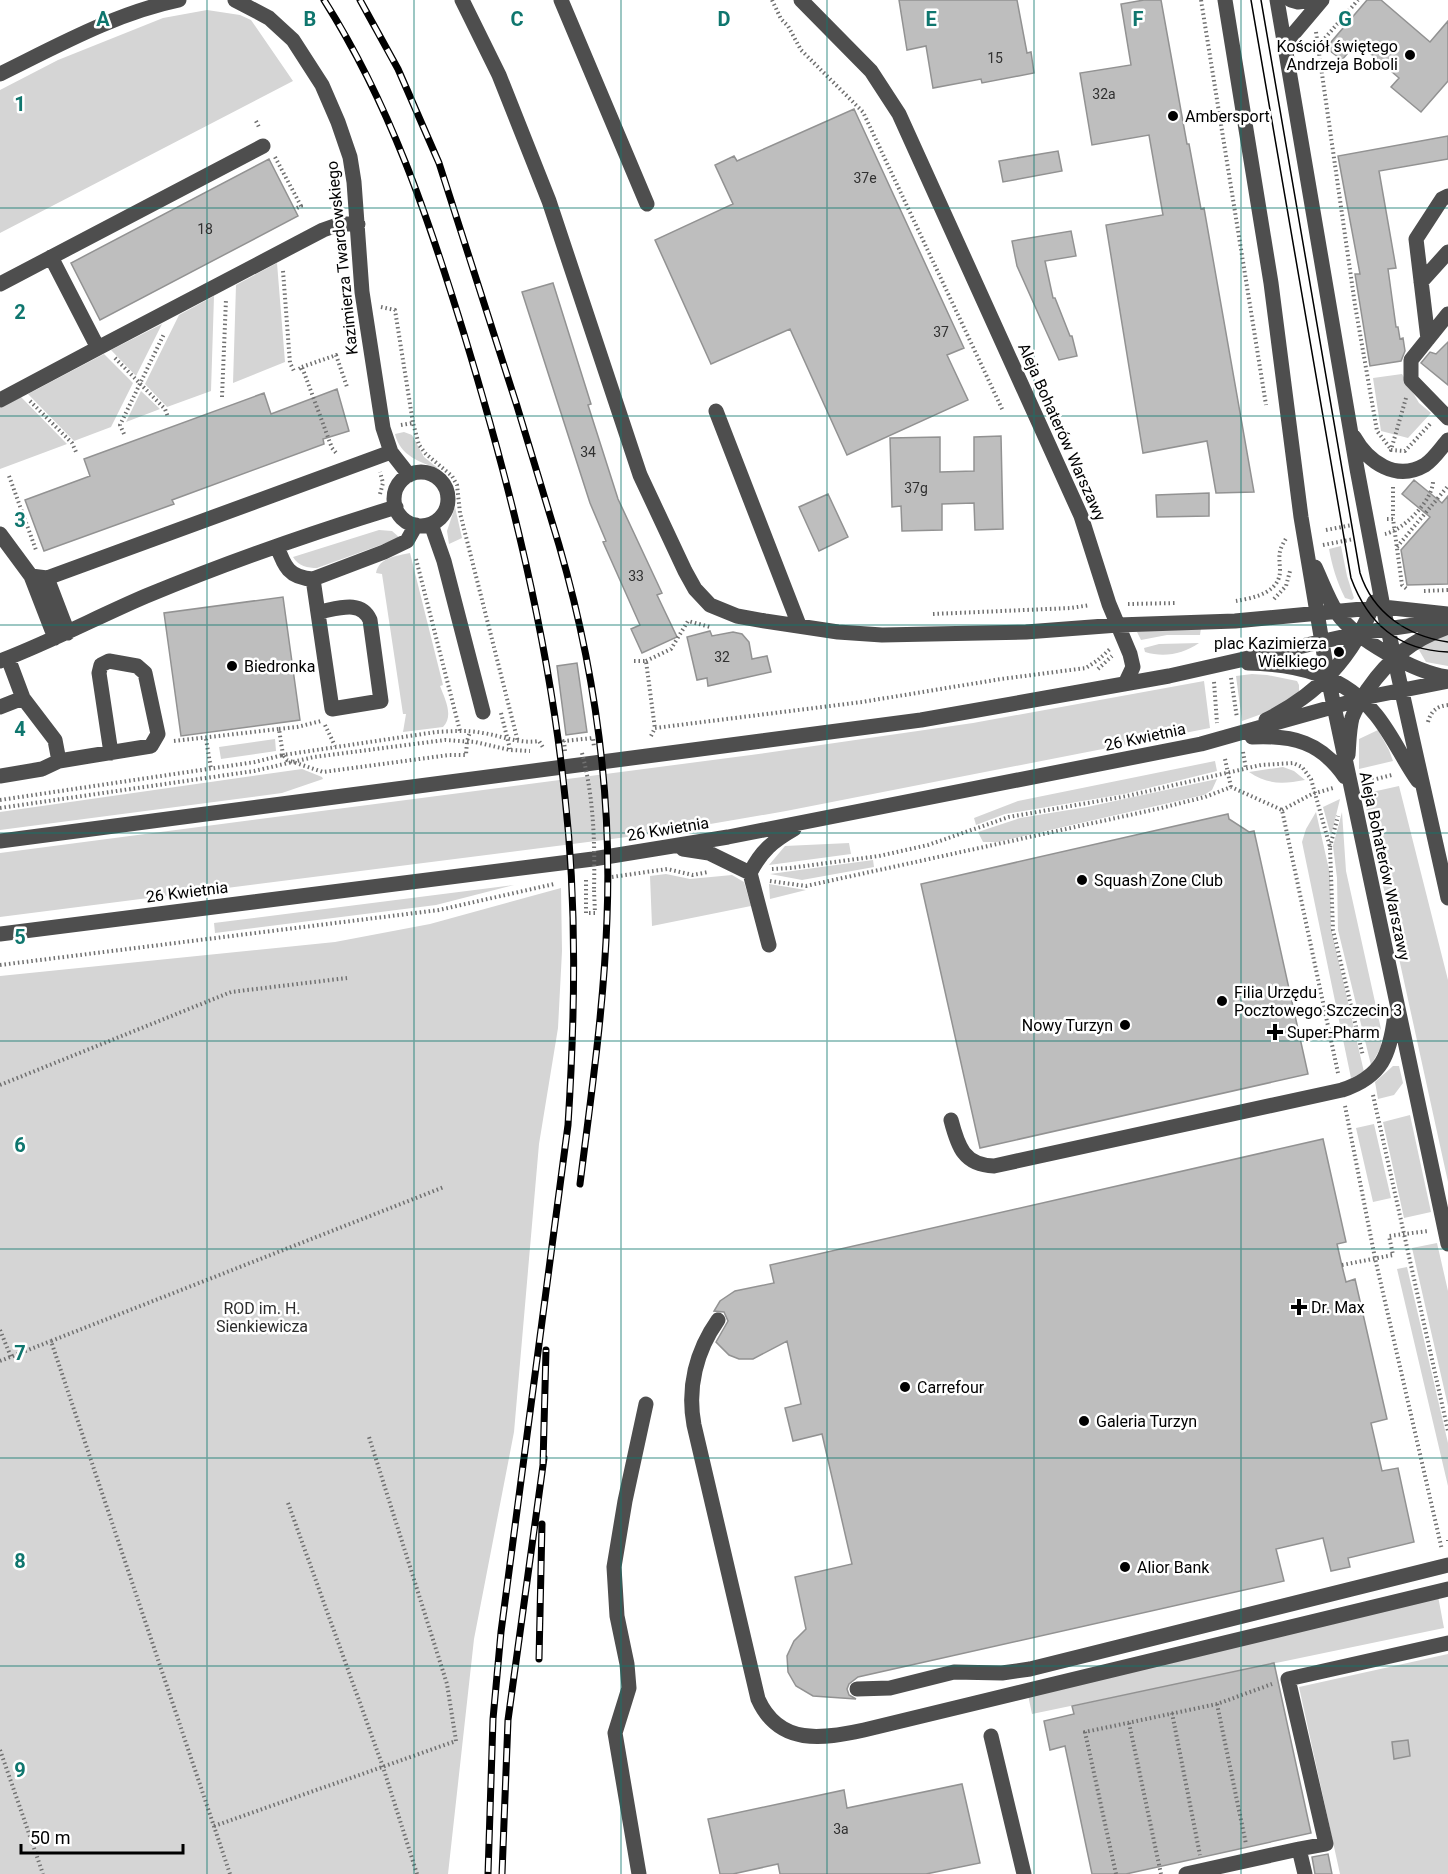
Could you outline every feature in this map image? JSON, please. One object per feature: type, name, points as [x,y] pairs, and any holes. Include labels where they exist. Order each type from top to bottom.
[{"type":"street","points":[[0,74],[76,36],[133,13],[179,0]]},
{"type":"street","name":"Kazimierza Twardowskiego","points":[[235,0],[269,18],[293,40],[322,85],[338,122],[350,157],[354,183],[362,292],[383,428],[391,452],[409,475]]},
{"type":"street","points":[[462,0],[499,75],[549,201],[633,455],[685,571],[702,598],[722,611],[765,621],[838,632],[882,635],[1026,632],[1118,625],[1235,621],[1377,608],[1448,614]]},
{"type":"street","points":[[561,0],[647,204]]},
{"type":"street","name":"Aleja Bohaterów Warszawy","points":[[801,0],[871,72],[896,109],[1081,516],[1118,625]]},
{"type":"street","name":"Aleja Bohaterów Warszawy","points":[[1225,0],[1271,283],[1305,541],[1333,707],[1448,1244]]},
{"type":"street","points":[[1277,0],[1350,426],[1378,575],[1377,608],[1388,628],[1448,898]]},
{"type":"street","points":[[1291,0],[1303,2],[1313,0]]},
{"type":"street","points":[[1284,45],[1322,0]]},
{"type":"street","points":[[0,284],[267,145]]},
{"type":"street","points":[[1428,339],[1416,239],[1442,199],[1448,196]]},
{"type":"street","points":[[0,400],[333,226],[357,224]]},
{"type":"street","points":[[1421,282],[1448,252]]},
{"type":"street","points":[[51,257],[98,348]]},
{"type":"street","points":[[1444,415],[1411,380],[1411,360],[1448,315]]},
{"type":"street","points":[[716,411],[799,625]]},
{"type":"street","points":[[1350,426],[1365,453],[1388,469],[1402,472],[1426,464],[1448,441]]},
{"type":"street","points":[[43,576],[391,452]]},
{"type":"street","points":[[424,472],[439,478],[447,492],[447,507],[438,520],[423,524],[404,519],[396,507],[396,489],[409,475],[424,472]]},
{"type":"street","points":[[59,760],[55,740],[22,698],[4,659],[62,636],[145,597],[277,546],[396,507]]},
{"type":"street","points":[[277,546],[284,566],[304,579],[313,579],[384,552],[406,541],[423,524]]},
{"type":"street","points":[[423,524],[444,561],[483,712]]},
{"type":"street","points":[[0,534],[43,576],[62,636]]},
{"type":"street","points":[[1305,541],[1336,612],[1360,633],[1394,657],[1424,672],[1448,679]]},
{"type":"street","points":[[313,579],[332,709],[381,701],[367,611],[358,607],[318,612]]},
{"type":"street","points":[[1239,734],[1318,688],[1328,678],[1377,608]]},
{"type":"street","points":[[0,842],[921,720],[1125,684],[1360,633],[1448,620]]},
{"type":"street","points":[[1118,625],[1132,663],[1132,671],[1125,684]]},
{"type":"street","points":[[1349,785],[1350,726],[1362,699],[1394,657],[1416,641],[1448,627]]},
{"type":"street","points":[[0,776],[42,769],[59,760],[111,753],[151,746],[155,742],[158,735],[146,673],[131,664],[109,661],[101,665],[99,673],[111,753]]},
{"type":"street","points":[[1230,663],[1274,664],[1304,670],[1328,678],[1362,699],[1383,724],[1424,789]]},
{"type":"street","points":[[1333,707],[1448,679]]},
{"type":"street","points":[[0,707],[22,698]]},
{"type":"street","name":"26 Kwietnia","points":[[0,934],[663,848],[816,821],[1093,766],[1239,734],[1333,707]]},
{"type":"street","points":[[1239,734],[1249,737],[1281,737],[1312,746],[1329,757],[1349,785]]},
{"type":"street","points":[[769,945],[750,873],[762,852],[777,839],[792,829],[816,821]]},
{"type":"street","points":[[663,848],[709,853],[750,873]]},
{"type":"street","points":[[951,1120],[966,1156],[981,1166],[994,1166],[1342,1090],[1369,1078],[1376,1072],[1387,1050],[1396,1002]]},
{"type":"street","points":[[718,1320],[707,1339],[695,1369],[690,1395],[692,1417],[758,1699],[762,1708],[775,1723],[799,1734],[820,1738],[864,1730],[1448,1589]]},
{"type":"street","points":[[639,1874],[615,1733],[627,1698],[629,1678],[617,1616],[614,1567],[625,1501],[646,1404]]},
{"type":"street","points":[[857,1689],[890,1688],[954,1672],[1017,1672],[1446,1562]]},
{"type":"street","points":[[1186,1874],[1326,1844],[1288,1679],[1448,1643]]},
{"type":"street","points":[[991,1736],[1024,1874]]},
{"type":"street","points":[[1299,1849],[1305,1874]]},
{"type":"path","points":[[772,0],[801,50],[863,112],[1003,411]]},
{"type":"path","points":[[1201,0],[1267,412]]},
{"type":"path","points":[[1318,46],[1358,0]]},
{"type":"path","points":[[1316,30],[1355,305],[1377,431],[1391,452]]},
{"type":"path","points":[[256,121],[301,206],[295,209]]},
{"type":"path","points":[[278,254],[282,262],[290,363],[294,371]]},
{"type":"path","points":[[222,397],[226,281]]},
{"type":"path","points":[[376,301],[379,306],[395,310],[413,423]]},
{"type":"path","points":[[124,434],[120,425],[171,320],[167,312]]},
{"type":"path","points":[[98,348],[109,353],[165,409],[168,417]]},
{"type":"path","points":[[343,455],[334,452],[332,448],[301,368],[336,355],[346,387]]},
{"type":"path","points":[[1391,452],[1411,380]]},
{"type":"path","points":[[21,389],[26,397],[72,443],[76,452]]},
{"type":"path","points":[[1391,452],[1405,451],[1444,415]]},
{"type":"path","points":[[1389,533],[1405,524],[1431,491],[1434,457]]},
{"type":"path","points":[[9,476],[43,576]]},
{"type":"path","points":[[1394,477],[1393,519],[1402,585],[1410,592]]},
{"type":"path","points":[[1397,548],[1448,486]]},
{"type":"path","points":[[1387,519],[1393,519]]},
{"type":"path","points":[[1326,530],[1357,525]]},
{"type":"path","points":[[1235,601],[1259,596],[1270,590],[1275,583],[1279,575],[1278,554],[1287,536],[1286,528]]},
{"type":"path","points":[[1328,544],[1359,538]]},
{"type":"path","points":[[416,559],[460,731]]},
{"type":"path","points":[[1420,592],[1448,590]]},
{"type":"path","points":[[655,728],[852,703],[1086,668],[1104,657],[1110,648]]},
{"type":"path","points":[[1096,670],[1119,651]]},
{"type":"path","points":[[634,661],[646,661],[655,728],[654,736]]},
{"type":"path","points":[[1078,675],[1088,674]]},
{"type":"path","points":[[1214,679],[1218,726]]},
{"type":"path","points":[[1430,732],[1428,721],[1431,713],[1437,708],[1448,705]]},
{"type":"path","points":[[483,712],[501,713],[510,750]]},
{"type":"path","points":[[155,742],[206,739],[297,727],[323,720],[335,746]]},
{"type":"path","points":[[279,729],[283,755],[287,760],[323,772],[449,755],[466,755],[470,732]]},
{"type":"path","points":[[0,800],[211,769],[335,746],[436,732],[460,731],[518,742],[539,741],[544,749]]},
{"type":"path","points":[[565,751],[564,741],[579,742],[593,738],[594,748]]},
{"type":"path","points":[[206,739],[211,769]]},
{"type":"path","points":[[0,808],[254,771],[293,761],[436,741],[467,741],[510,750],[537,750]]},
{"type":"path","points":[[582,753],[590,782],[594,834],[595,913],[586,913],[586,880]]},
{"type":"path","points":[[1225,759],[1231,788]]},
{"type":"path","points":[[750,873],[879,856],[927,845],[1009,817],[1105,801],[1261,765],[1293,763],[1302,767],[1308,774],[1315,793],[1332,861],[1333,930],[1369,1078],[1448,1431]]},
{"type":"path","points":[[1282,810],[1315,793],[1396,774]]},
{"type":"path","points":[[750,873],[765,880],[806,886],[1157,809],[1231,788],[1282,810]]},
{"type":"path","points":[[1282,810],[1342,1090],[1375,1258],[1446,1562]]},
{"type":"path","points":[[609,877],[667,869],[693,874],[713,872]]},
{"type":"path","points":[[576,881],[597,878]]},
{"type":"path","points":[[0,965],[439,910],[557,884]]},
{"type":"path","points":[[0,1085],[231,992],[347,978]]},
{"type":"path","points":[[0,1361],[444,1187]]},
{"type":"path","points":[[1342,1266],[1393,1255],[1389,1236],[1434,1230]]},
{"type":"path","points":[[0,1330],[11,1357]]},
{"type":"path","points":[[51,1341],[230,1874]]},
{"type":"path","points":[[214,1826],[456,1741],[447,1684],[369,1437]]},
{"type":"path","points":[[288,1503],[383,1767],[417,1874]]},
{"type":"path","points":[[1116,1874],[1085,1732],[1217,1704],[1288,1679]]},
{"type":"path","points":[[1217,1704],[1249,1860]]},
{"type":"path","points":[[1172,1713],[1203,1872]]},
{"type":"path","points":[[1129,1723],[1161,1874]]},
{"type":"path","points":[[0,1750],[43,1874]]},
{"type":"green space","points":[[207,10],[240,15],[251,20],[293,81],[0,233],[0,90],[58,60],[163,18]]},
{"type":"green space","points":[[277,263],[285,362],[233,383],[236,285]]},
{"type":"green space","points":[[214,296],[211,391],[167,407],[145,384],[179,315]]},
{"type":"green space","points":[[162,324],[136,376],[111,350]]},
{"type":"green space","points":[[104,354],[133,383],[111,427],[74,441],[28,394]]},
{"type":"green space","points":[[1402,374],[1419,403],[1431,413],[1408,438],[1381,431],[1373,378]]},
{"type":"green space","points":[[141,391],[160,409],[126,422]]},
{"type":"green space","points":[[21,397],[67,444],[0,469],[0,408]]},
{"type":"green space","points":[[404,432],[412,435],[424,457],[439,469],[418,461],[401,448],[395,434]]},
{"type":"green space","points":[[455,507],[462,538],[449,544],[447,531]]},
{"type":"green space","points":[[379,530],[392,531],[400,538],[317,568],[304,566],[293,557]]},
{"type":"green space","points":[[1341,546],[1354,598],[1352,600],[1345,598],[1330,555],[1329,549]]},
{"type":"green space","points":[[410,553],[443,685],[440,686],[446,702],[448,718],[443,727],[403,732],[406,714],[403,714],[382,574],[376,573],[385,560]]},
{"type":"green space","points":[[1201,628],[1200,635],[1167,635],[1141,640],[1137,632],[1139,630]]},
{"type":"green space","points":[[1448,633],[1448,666],[1426,662],[1419,650],[1415,649]]},
{"type":"green space","points":[[1199,643],[1186,650],[1166,655],[1145,652],[1144,648],[1159,644]]},
{"type":"green space","points":[[1252,674],[1297,681],[1299,691],[1280,706],[1242,721],[1236,676]]},
{"type":"green space","points":[[1204,681],[1210,728],[786,811],[658,833],[0,917],[0,853],[751,755],[973,723]]},
{"type":"green space","points":[[1378,730],[1393,761],[1359,769],[1359,739]]},
{"type":"green space","points":[[275,739],[276,751],[221,759],[219,747]]},
{"type":"green space","points":[[1215,761],[1217,771],[1124,794],[1005,814],[976,825],[974,818],[1018,801]]},
{"type":"green space","points":[[1283,767],[1294,771],[1305,780],[1269,781],[1249,772]]},
{"type":"green space","points":[[302,769],[323,779],[282,793],[0,830],[0,812]]},
{"type":"green space","points":[[1217,779],[1212,790],[1204,795],[997,842],[983,842],[978,832],[1020,818],[1087,807]]},
{"type":"green space","points":[[1399,786],[1448,980],[1448,1182],[1363,794]]},
{"type":"green space","points":[[1340,799],[1331,836],[1323,807]]},
{"type":"green space","points":[[1316,812],[1330,874],[1331,928],[1364,1072],[1351,1078],[1302,842],[1306,829]]},
{"type":"green space","points":[[1342,812],[1346,871],[1381,1029],[1381,1047],[1371,1065],[1338,930],[1337,878],[1333,846]]},
{"type":"green space","points":[[849,843],[851,854],[769,865],[785,846]]},
{"type":"green space","points":[[873,860],[874,867],[802,880],[770,874]]},
{"type":"green space","points":[[666,874],[690,879],[732,875],[744,882],[751,906],[652,926],[650,876]]},
{"type":"green space","points":[[769,884],[806,890],[770,899]]},
{"type":"green space","points":[[514,885],[436,905],[215,933],[214,923]]},
{"type":"green space","name":"ROD im. H. Sienkiewicza","points":[[561,888],[562,951],[558,1028],[539,1144],[514,1432],[474,1639],[448,1874],[0,1874],[0,976],[335,942],[430,924]]},
{"type":"green space","points":[[1393,1066],[1399,1066],[1403,1083],[1394,1095],[1378,1099],[1375,1082]]},
{"type":"green space","points":[[1410,1115],[1431,1212],[1404,1218],[1383,1122]]},
{"type":"green space","points":[[1374,1124],[1391,1198],[1373,1202],[1356,1128]]},
{"type":"green space","points":[[1437,1243],[1448,1291],[1448,1406],[1412,1248]]},
{"type":"green space","points":[[1407,1267],[1448,1443],[1448,1486],[1397,1269]]},
{"type":"green space","points":[[1438,1596],[1444,1628],[1032,1714],[1028,1695]]},
{"type":"green space","points":[[1448,1654],[1448,1874],[1340,1874],[1299,1687]]},
{"type":"building","points":[[899,0],[1017,0],[1027,53],[1031,52],[1034,73],[982,83],[981,79],[933,88],[926,46],[907,50]]},
{"type":"building","points":[[1161,0],[1187,144],[1189,144],[1201,209],[1204,208],[1254,492],[1216,493],[1207,441],[1143,453],[1106,225],[1163,215],[1149,135],[1092,145],[1080,73],[1131,65],[1121,4]]},
{"type":"building","name":"Kościół świętego Andrzeja Boboli","points":[[1367,0],[1381,0],[1430,42],[1448,21],[1448,81],[1421,112],[1391,87],[1399,78],[1357,42],[1342,60],[1326,48]]},
{"type":"building","points":[[854,109],[964,348],[947,355],[968,400],[847,455],[790,329],[711,364],[655,240],[733,204],[715,165],[734,156],[737,161]]},
{"type":"building","points":[[1448,136],[1448,159],[1379,171],[1396,268],[1388,269],[1396,327],[1398,327],[1400,339],[1403,338],[1405,351],[1401,361],[1370,366],[1355,274],[1360,274],[1338,156]]},
{"type":"building","points":[[1058,151],[1062,171],[1003,182],[999,161]]},
{"type":"building","points":[[269,159],[298,216],[100,320],[71,263]]},
{"type":"building","points":[[1071,231],[1076,256],[1045,261],[1053,298],[1072,336],[1077,356],[1059,360],[1017,266],[1012,241]]},
{"type":"building","points":[[553,283],[618,499],[662,593],[657,595],[677,637],[642,653],[631,629],[640,625],[603,542],[606,541],[590,503],[522,292]]},
{"type":"building","points":[[1448,342],[1448,385],[1421,363],[1430,352],[1436,354]]},
{"type":"building","points":[[337,389],[349,431],[323,439],[324,444],[172,500],[174,504],[44,551],[25,500],[90,476],[84,459],[264,393],[271,414]]},
{"type":"building","points":[[1001,436],[1003,529],[975,530],[974,503],[942,504],[942,530],[902,531],[901,506],[892,507],[890,438],[940,437],[940,472],[974,471],[974,437]]},
{"type":"building","points":[[1414,480],[1442,503],[1448,496],[1448,584],[1407,585],[1401,550],[1430,517],[1402,494]]},
{"type":"building","points":[[1209,493],[1209,516],[1157,517],[1156,495]]},
{"type":"building","points":[[828,494],[848,537],[819,551],[799,507]]},
{"type":"building","name":"Biedronka","points":[[283,597],[300,720],[181,736],[164,613]]},
{"type":"building","points":[[710,631],[712,636],[733,632],[742,634],[749,642],[752,659],[767,656],[771,672],[708,686],[707,678],[697,680],[687,637]]},
{"type":"building","points":[[577,663],[587,732],[566,735],[557,666]]},
{"type":"building","name":"Nowy Turzyn","points":[[1228,814],[1229,819],[1249,832],[1254,831],[1308,1074],[980,1148],[921,884]]},
{"type":"building","name":"Galeria Turzyn","points":[[1323,1139],[1346,1242],[1337,1244],[1342,1266],[1346,1282],[1355,1279],[1387,1419],[1371,1423],[1382,1471],[1398,1468],[1414,1542],[1348,1558],[1350,1567],[1331,1571],[1323,1538],[1276,1549],[1284,1581],[858,1677],[849,1684],[847,1689],[849,1695],[856,1699],[813,1696],[796,1686],[788,1672],[787,1656],[794,1641],[806,1629],[795,1577],[852,1564],[822,1434],[793,1441],[785,1408],[801,1404],[787,1341],[753,1359],[739,1359],[729,1355],[716,1342],[728,1321],[724,1312],[714,1311],[720,1301],[735,1291],[774,1283],[770,1265]]},
{"type":"building","points":[[1274,1663],[1311,1833],[1126,1874],[1092,1874],[1065,1746],[1050,1750],[1044,1721],[1074,1714],[1072,1706]]},
{"type":"building","points":[[1408,1740],[1410,1756],[1394,1759],[1392,1742]]},
{"type":"building","points":[[962,1784],[980,1863],[926,1874],[780,1874],[778,1864],[733,1874],[720,1874],[708,1819],[844,1790],[847,1808]]},
{"type":"building","points":[[1328,1854],[1332,1874],[1315,1874],[1312,1857]]},
{"type":"tram line","points":[[1251,0],[1351,578],[1366,609],[1387,631],[1414,646],[1448,652]]},
{"type":"tram line","points":[[1261,0],[1360,573],[1373,600],[1393,620],[1419,634],[1448,642]]},
{"type":"railway","points":[[324,0],[369,80],[405,162],[436,247],[481,391],[512,505],[538,621],[558,738],[569,838],[574,961],[568,1125],[501,1632],[493,1719],[488,1874]]},
{"type":"railway","points":[[360,0],[398,69],[439,163],[559,545],[591,683],[607,824],[607,918],[600,1018],[580,1184]]},
{"type":"railway","points":[[543,1464],[546,1350]]},
{"type":"railway","points":[[502,1874],[508,1720],[544,1458]]},
{"type":"railway","points":[[539,1659],[542,1524]]},
{"type":"place","name":"Kościół świętego Andrzeja Boboli","points":[[1410,55]]},
{"type":"place","name":"Ambersport","points":[[1173,116]]},
{"type":"place","name":"plac Kazimierza Wielkiego","points":[[1339,652]]},
{"type":"place","name":"Biedronka","points":[[232,666]]},
{"type":"place","name":"Squash Zone Club","points":[[1082,880]]},
{"type":"place","name":"Filia Urzędu Pocztowego Szczecin 3","points":[[1222,1001]]},
{"type":"place","name":"Nowy Turzyn","points":[[1125,1025]]},
{"type":"place","name":"Super-Pharm","points":[[1275,1032]]},
{"type":"place","name":"Dr. Max","points":[[1299,1307]]},
{"type":"place","name":"Carrefour","points":[[905,1387]]},
{"type":"place","name":"Galeria Turzyn","points":[[1084,1421]]},
{"type":"place","name":"Alior Bank","points":[[1125,1567]]}]
